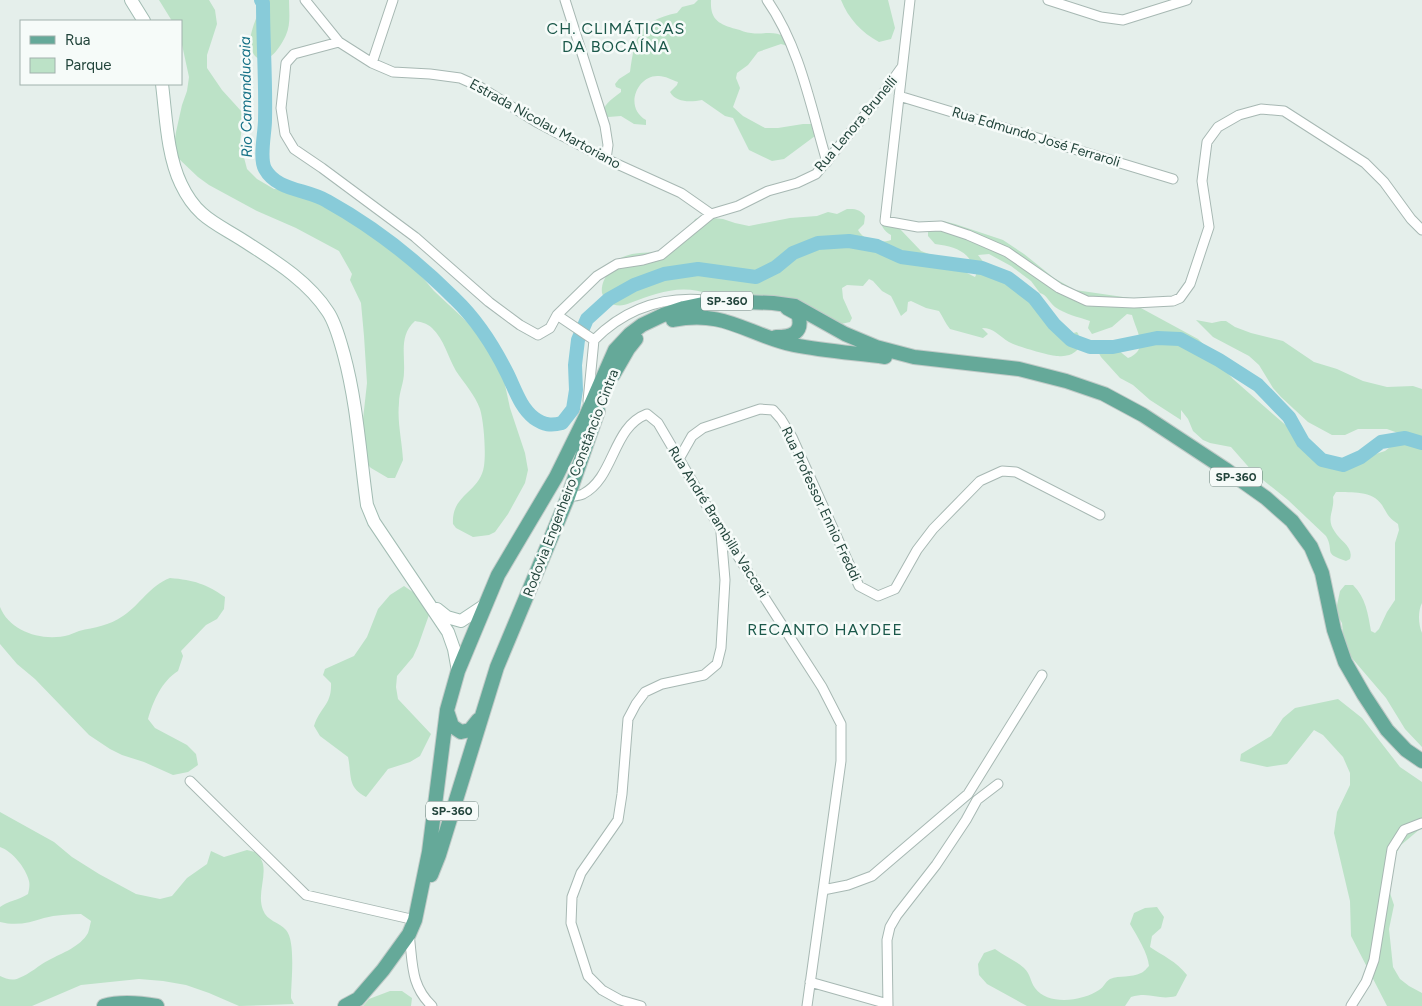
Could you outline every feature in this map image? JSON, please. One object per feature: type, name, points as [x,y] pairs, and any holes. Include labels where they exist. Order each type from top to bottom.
[{"type":"main road","points":[[130,0],[143,20]]},
{"type":"main road","points":[[162,85],[172,161],[181,184],[195,207],[210,222],[244,241],[303,282],[328,313],[340,340],[352,384],[367,504],[374,522],[430,602],[448,632],[454,649],[458,671]]},
{"type":"main road","name":"Rodovia Engenheiro Constâncio Cintra","points":[[420,903],[429,852],[447,710],[458,671],[498,575],[556,477],[586,416],[614,350],[642,325],[664,315],[718,301],[773,303],[795,306],[845,334],[876,347],[914,357]]},
{"type":"main road","points":[[768,336],[792,336],[800,325],[798,314],[773,303]]},
{"type":"main road","name":"Rodovia Engenheiro Constâncio Cintra","points":[[346,1006],[358,999],[383,970],[409,934],[439,855],[496,667],[568,496],[594,420],[615,368],[638,337],[663,322],[687,317],[724,320],[795,345],[890,357],[914,357],[1019,369],[1066,381],[1104,394],[1143,415],[1225,469],[1266,498],[1292,520],[1311,547],[1322,573],[1334,630],[1345,662],[1387,730],[1406,750],[1422,761]]},
{"type":"main road","points":[[430,602],[447,618],[461,621],[485,605]]},
{"type":"main road","points":[[447,710],[452,726],[460,732],[470,730],[480,717]]},
{"type":"main road","points":[[104,1006],[136,1003],[158,1006]]},
{"type":"street","name":"Estrada Nicolau Martoriano","points":[[305,0],[339,42],[372,63],[393,72],[460,78],[480,87],[538,123],[606,159],[681,193],[711,214]]},
{"type":"street","points":[[372,63],[393,0]]},
{"type":"street","points":[[565,0],[605,126],[608,145],[606,159]]},
{"type":"street","points":[[767,0],[777,14],[796,58],[827,162]]},
{"type":"street","points":[[910,0],[885,221],[918,227],[941,226],[968,235],[1007,252],[1059,288],[1087,300],[1134,303],[1173,301],[1180,298],[1190,284],[1209,227],[1202,181],[1207,142],[1218,127],[1240,115],[1261,108],[1284,111],[1365,163],[1384,182],[1411,219],[1422,230]]},
{"type":"street","points":[[1048,0],[1102,17],[1123,20],[1187,0]]},
{"type":"street","name":"Rua Lenora Brunelli","points":[[339,42],[294,54],[286,63],[281,108],[285,134],[294,149],[416,237],[489,302],[520,325],[538,334],[550,328],[597,276],[618,264],[661,255],[711,214],[738,206],[768,191],[797,183],[816,174],[902,67]]},
{"type":"street","name":"Rua Edmundo José Ferraroli","points":[[899,96],[1173,179]]},
{"type":"street","points":[[590,337],[629,313],[667,299],[691,298],[718,301]]},
{"type":"street","points":[[561,317],[590,337]]},
{"type":"street","points":[[586,416],[590,337]]},
{"type":"street","name":"Rua Professor Ennio Freddi","points":[[679,460],[692,436],[703,428],[760,409],[773,410],[792,437],[859,586],[878,596],[895,588],[917,550],[933,529],[980,481],[1002,471],[1016,472],[1100,515]]},
{"type":"street","name":"Rua André Brambilla Vaccari","points":[[568,496],[582,495],[596,484],[624,432],[637,418],[647,414],[658,423],[721,530],[822,687],[841,724],[841,761],[807,1006]]},
{"type":"street","points":[[641,1006],[620,1000],[602,990],[588,976],[571,923],[572,897],[582,873],[618,820],[628,719],[636,704],[645,692],[662,684],[704,675],[717,664],[721,648],[725,580],[721,530]]},
{"type":"street","points":[[823,890],[848,885],[872,876],[968,794],[1042,675]]},
{"type":"street","points":[[190,781],[306,895],[415,920]]},
{"type":"street","points":[[810,982],[888,1005],[887,940],[890,927],[897,915],[936,865],[977,800],[998,784]]},
{"type":"street","points":[[1351,1006],[1366,982],[1374,960],[1392,849],[1404,830],[1422,823]]},
{"type":"street","points":[[409,934],[415,984],[421,1001],[432,1006]]},
{"type":"green space","points":[[159,0],[209,0],[215,10],[217,24],[207,55],[207,68],[222,90],[242,112],[240,142],[247,169],[257,179],[274,189],[301,190],[363,221],[394,252],[412,265],[434,291],[486,343],[502,371],[510,408],[525,453],[528,470],[525,483],[508,514],[495,532],[489,535],[473,537],[456,528],[453,524],[456,506],[477,482],[484,466],[483,422],[478,404],[456,371],[440,337],[426,324],[415,321],[410,326],[405,339],[404,376],[399,410],[403,460],[395,478],[388,478],[366,463],[362,428],[367,383],[364,336],[361,303],[350,280],[352,274],[339,251],[209,185],[178,158],[174,145],[189,77],[182,45],[182,20],[171,20]]},
{"type":"green space","points":[[258,0],[289,0],[288,31],[274,53],[266,59],[256,57],[250,45],[252,29],[261,6]]},
{"type":"green space","points":[[698,0],[711,0],[712,12],[720,23],[747,33],[772,33],[785,37],[788,46],[781,44],[758,52],[748,65],[737,73],[736,78],[740,88],[733,107],[743,116],[765,128],[815,124],[815,136],[784,159],[772,161],[749,150],[733,118],[725,116],[702,100],[689,101],[676,98],[670,92],[678,82],[664,77],[651,77],[645,80],[636,92],[635,107],[646,120],[646,125],[634,124],[621,116],[608,117],[605,114],[604,110],[607,103],[621,92],[621,89],[616,87],[615,84],[630,72],[634,49],[641,32],[654,21],[677,13],[682,7],[694,4]]},
{"type":"green space","points":[[841,0],[888,0],[895,28],[891,39],[879,42],[867,34],[852,19]]},
{"type":"green space","points":[[847,209],[857,210],[865,216],[864,224],[858,230],[864,237],[877,241],[891,240],[891,235],[884,230],[880,220],[882,216],[899,228],[921,251],[943,257],[951,265],[975,277],[974,267],[966,255],[956,249],[935,244],[928,236],[928,228],[934,223],[943,221],[1003,240],[1054,278],[1075,290],[1130,298],[1139,307],[1198,339],[1217,357],[1233,379],[1289,428],[1304,448],[1333,462],[1360,459],[1385,451],[1394,444],[1398,433],[1387,429],[1358,429],[1345,435],[1332,435],[1308,422],[1273,388],[1259,365],[1249,356],[1213,337],[1196,320],[1212,323],[1226,321],[1235,327],[1251,333],[1283,341],[1314,362],[1337,369],[1363,381],[1387,387],[1413,386],[1422,389],[1422,603],[1419,617],[1422,633],[1422,747],[1405,729],[1386,698],[1351,657],[1344,645],[1342,623],[1337,615],[1340,591],[1345,585],[1353,585],[1364,601],[1371,631],[1375,633],[1379,629],[1395,600],[1395,543],[1399,530],[1398,524],[1390,518],[1378,500],[1373,497],[1361,493],[1336,492],[1333,497],[1331,523],[1351,555],[1350,559],[1346,561],[1331,554],[1326,536],[1288,500],[1253,472],[1231,447],[1203,440],[1193,431],[1188,419],[1181,410],[1181,420],[1150,400],[1133,385],[1120,378],[1101,357],[1095,346],[1104,340],[1128,358],[1138,350],[1140,339],[1132,315],[1127,314],[1112,327],[1092,334],[1088,328],[1090,321],[1055,307],[1040,293],[1031,281],[1011,266],[989,254],[978,255],[994,271],[1024,290],[1042,308],[1050,320],[1070,334],[1077,332],[1080,343],[1076,352],[1054,356],[1013,344],[986,328],[982,328],[988,334],[983,338],[950,329],[939,311],[926,308],[911,301],[908,302],[907,311],[901,316],[891,296],[882,291],[869,279],[863,286],[847,285],[842,288],[843,298],[852,318],[850,322],[841,324],[825,317],[711,295],[700,291],[670,291],[626,305],[610,303],[602,293],[604,279],[618,260],[633,254],[661,252],[677,248],[685,241],[695,219],[702,217],[723,219],[749,226],[790,218],[817,216],[828,212],[837,214]]},
{"type":"green space","points":[[170,578],[199,583],[225,597],[224,609],[217,619],[206,625],[181,651],[183,656],[178,671],[167,680],[159,692],[148,719],[155,728],[187,745],[196,754],[198,765],[188,772],[173,775],[144,762],[122,755],[89,735],[35,679],[17,664],[0,644],[0,607],[11,623],[19,629],[38,636],[59,637],[102,626],[118,619],[156,586]]},
{"type":"green space","points":[[404,586],[426,601],[430,612],[413,657],[397,676],[398,699],[431,734],[420,756],[410,762],[388,769],[366,797],[353,785],[348,757],[320,736],[314,726],[330,696],[331,683],[323,675],[325,669],[354,656],[367,637],[378,609],[390,595]]},
{"type":"green space","points":[[1338,699],[1362,718],[1400,767],[1422,782],[1422,829],[1401,845],[1394,857],[1390,893],[1394,905],[1389,929],[1393,967],[1400,979],[1422,993],[1422,1006],[1387,1006],[1351,936],[1350,901],[1334,833],[1337,812],[1350,785],[1350,773],[1343,757],[1323,735],[1314,730],[1287,764],[1267,767],[1240,761],[1241,754],[1271,736],[1283,718],[1295,708]]},
{"type":"green space","points":[[0,812],[54,842],[72,857],[99,874],[136,894],[160,899],[172,896],[187,878],[207,864],[211,851],[224,857],[247,850],[259,853],[264,870],[261,899],[263,910],[267,917],[286,930],[291,943],[291,998],[294,1004],[239,1006],[186,985],[139,979],[81,985],[32,1006],[0,1006],[0,976],[17,979],[70,949],[85,938],[91,921],[81,914],[76,914],[53,916],[22,923],[0,922],[0,907],[28,894],[29,884],[25,871],[18,861],[9,852],[0,847]]},
{"type":"green space","points":[[1157,907],[1164,917],[1161,928],[1152,936],[1150,947],[1174,962],[1187,975],[1176,996],[1138,995],[1131,997],[1125,1006],[1027,1006],[987,984],[979,975],[978,964],[984,953],[995,949],[1024,968],[1035,988],[1041,994],[1066,1000],[1092,994],[1101,989],[1110,979],[1137,975],[1149,966],[1144,950],[1130,924],[1134,913],[1145,908]]},
{"type":"green space","points":[[390,991],[402,991],[412,998],[411,1006],[363,1006],[369,999]]},
{"type":"waterway","name":"Rio Camanducaia","points":[[261,0],[263,3],[265,91],[262,159],[265,169],[277,182],[319,197],[344,211],[426,271],[463,307],[478,325],[496,353],[525,409],[541,422],[551,425],[562,423],[573,409],[576,390],[575,365],[578,340],[587,319],[609,299],[634,285],[664,274],[698,269],[756,277],[776,267],[793,253],[818,243],[849,241],[877,246],[901,257],[982,268],[1008,278],[1034,298],[1054,324],[1071,340],[1090,347],[1113,347],[1157,338],[1180,339],[1219,360],[1258,385],[1289,417],[1303,442],[1322,460],[1343,465],[1361,457],[1381,442],[1405,438],[1422,443]]},
{"type":"district","name":"CH. CLIMÁTICAS DA BOCAÍNA","points":[[616,37]]},
{"type":"district","name":"RECANTO HAYDEE","points":[[825,629]]}]
